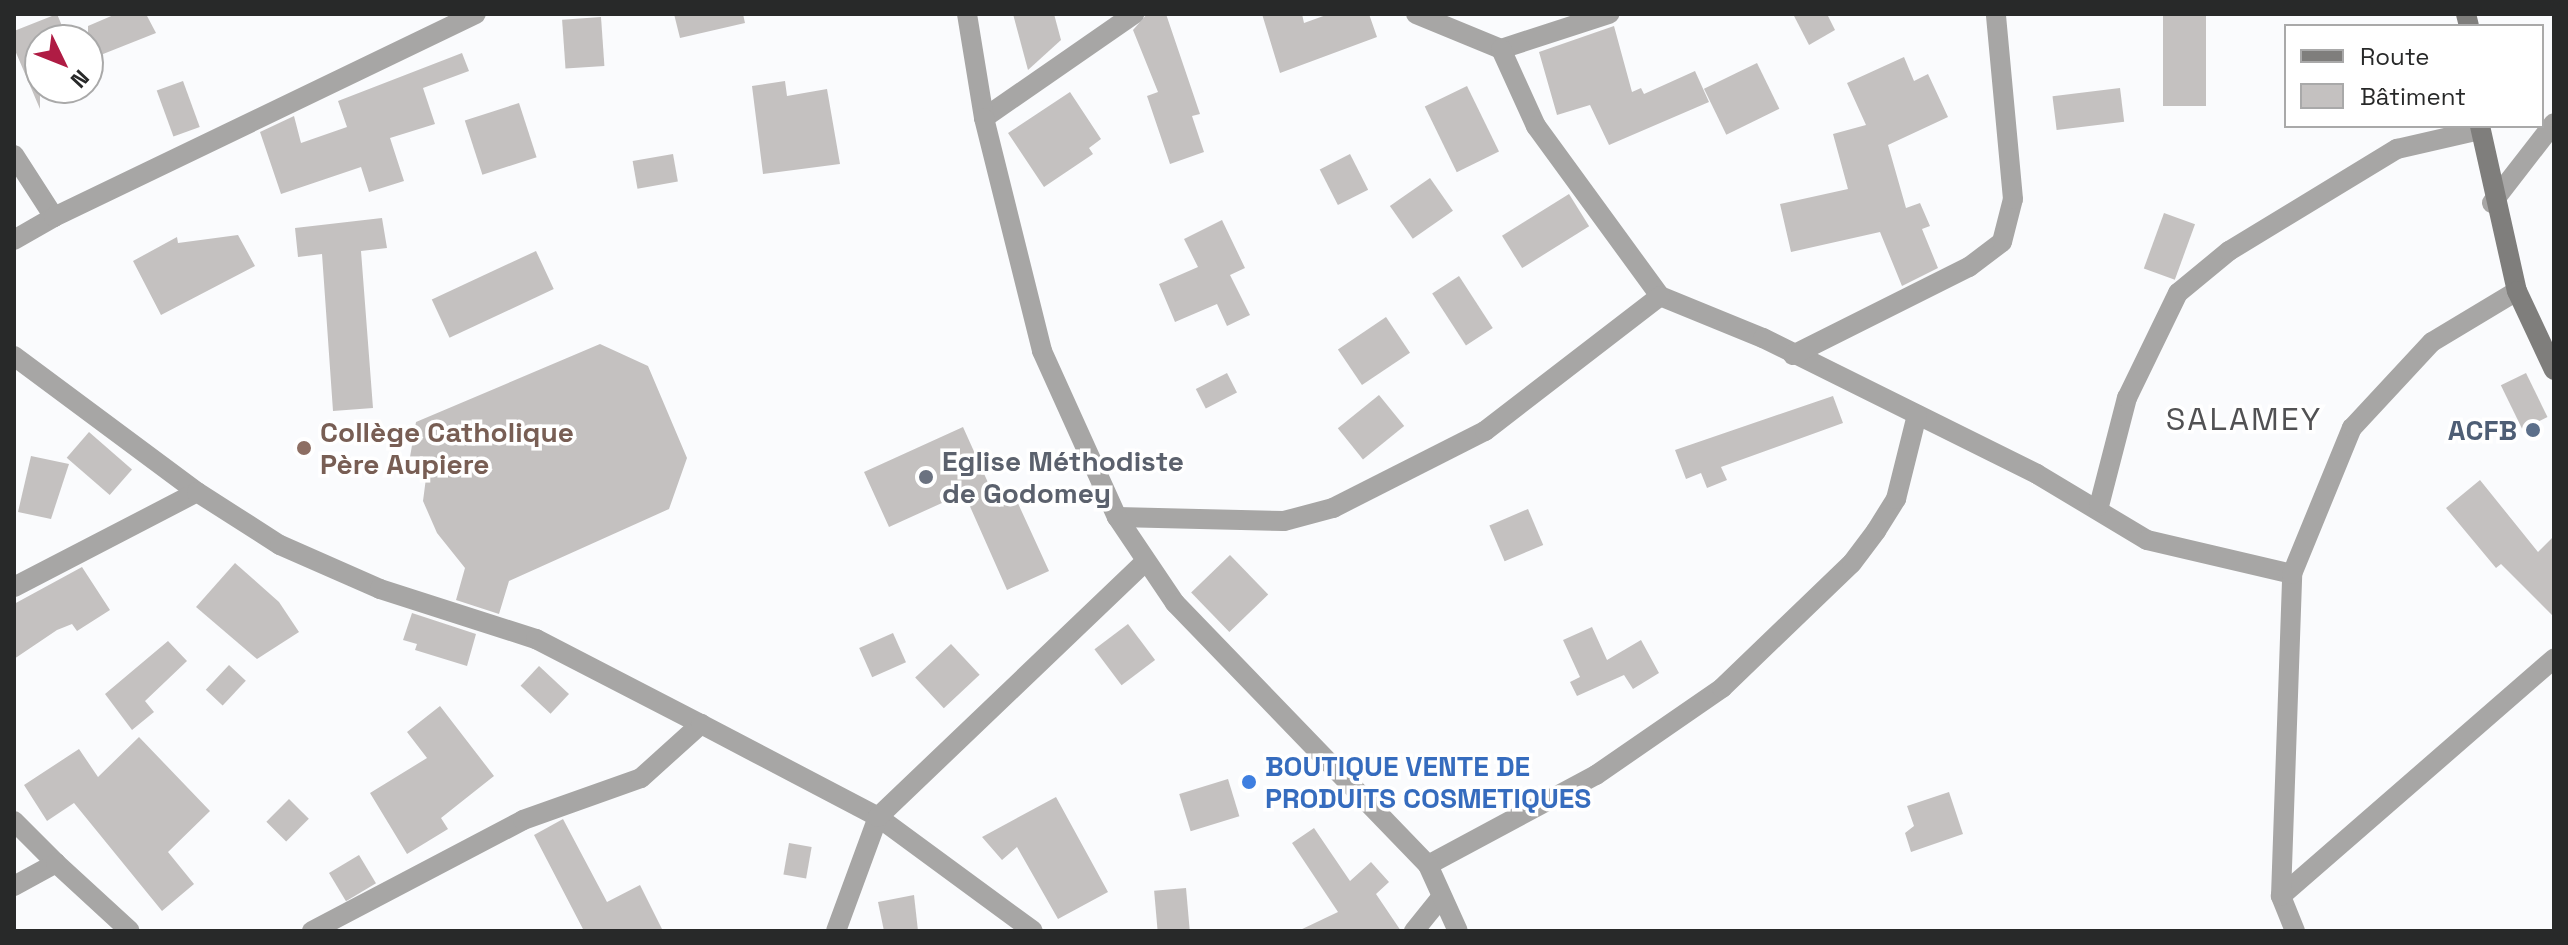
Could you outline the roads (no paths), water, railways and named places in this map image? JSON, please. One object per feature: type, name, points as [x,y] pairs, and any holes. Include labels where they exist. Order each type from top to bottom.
[{"type":"main road","points":[[2480,128],[2492,203],[2517,291],[2554,370]]},
{"type":"street","points":[[14,240],[54,217],[476,14]]},
{"type":"street","points":[[967,14],[984,118],[1042,351],[1117,517],[1144,563],[1175,603],[1428,865],[1439,900],[1458,931]]},
{"type":"street","points":[[984,118],[1134,14]]},
{"type":"street","points":[[1416,14],[1501,49],[1609,14]]},
{"type":"street","points":[[1793,355],[1969,267],[2002,242],[2013,199],[1996,14]]},
{"type":"street","points":[[1501,49],[1552,150],[1660,296],[1793,355],[2099,506],[2120,528],[2147,540],[2292,574]]},
{"type":"street","points":[[2492,203],[2554,123]]},
{"type":"street","points":[[2099,506],[2127,398],[2178,293],[2229,251],[2397,149],[2480,128]]},
{"type":"street","points":[[14,155],[54,217]]},
{"type":"street","points":[[2295,931],[2281,896],[2292,574],[2352,428],[2432,342],[2517,291]]},
{"type":"street","points":[[1117,517],[1284,521],[1333,508],[1485,431],[1660,296]]},
{"type":"street","points":[[14,356],[197,492],[280,545],[380,589],[536,639],[878,817],[1033,931]]},
{"type":"street","points":[[1428,865],[1596,775],[1722,688],[1852,563],[1876,531],[1896,499],[1917,415]]},
{"type":"street","points":[[14,587],[197,492]]},
{"type":"street","points":[[839,930],[878,817],[1144,563]]},
{"type":"street","points":[[2281,896],[2554,659]]},
{"type":"street","points":[[312,931],[523,820],[641,778],[701,724]]},
{"type":"street","points":[[14,821],[130,931]]},
{"type":"street","points":[[14,886],[56,863]]},
{"type":"street","points":[[1414,931],[1439,900]]},
{"type":"place","name":"ACFB","points":[[2533,430]]},
{"type":"place","name":"Collège Catholique Père Aupiere","points":[[304,448]]},
{"type":"place","name":"Eglise Méthodiste de Godomey","points":[[926,477]]},
{"type":"place","name":"BOUTIQUE VENTE DE PRODUITS COSMETIQUES","points":[[1249,782]]},
{"type":"district","name":"SALAMEY","points":[[2244,419]]}]
